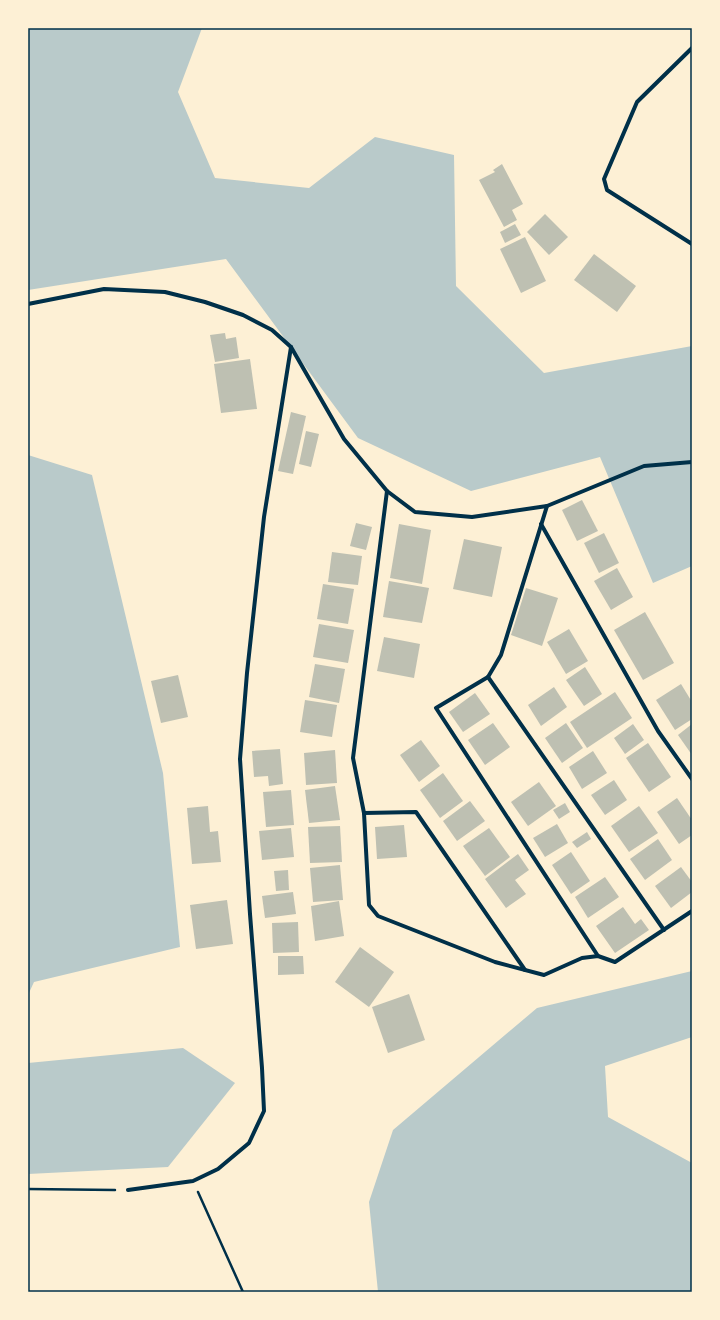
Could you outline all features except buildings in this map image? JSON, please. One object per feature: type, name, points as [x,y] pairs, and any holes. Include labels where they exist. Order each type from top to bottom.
[{"type":"street","points":[[692,48],[637,102],[604,179],[607,190],[692,244]]},
{"type":"street","points":[[28,304],[104,289],[165,292],[205,302],[244,315],[272,330],[291,347],[344,439],[387,491],[415,512],[472,517],[547,506],[644,466],[692,462]]},
{"type":"street","points":[[128,1190],[193,1180],[218,1169],[249,1143],[264,1111],[240,759],[247,673],[264,517],[291,347]]},
{"type":"street","points":[[387,491],[353,758],[364,813],[369,906],[378,916],[495,962],[544,975],[582,958],[598,956],[615,962],[692,911]]},
{"type":"street","points":[[547,506],[500,655],[488,677],[436,708],[598,956]]},
{"type":"street","points":[[541,524],[658,731],[692,779]]},
{"type":"street","points":[[488,677],[664,930]]},
{"type":"street","points":[[364,813],[416,812],[525,970]]},
{"type":"path","points":[[193,1180],[243,1292]]},
{"type":"path","points":[[28,1189],[128,1190]]},
{"type":"shaded area","points":[[28,28],[202,28],[178,92],[215,178],[309,188],[375,137],[454,155],[456,286],[544,373],[692,346],[692,566],[653,583],[600,457],[471,491],[358,438],[226,259],[28,290]]},
{"type":"shaded area","points":[[28,455],[92,475],[163,773],[180,947],[34,982],[28,995]]},
{"type":"shaded area","points":[[692,971],[692,1037],[605,1066],[608,1117],[692,1163],[692,1292],[378,1292],[369,1202],[393,1130],[537,1008]]},
{"type":"shaded area","points":[[183,1048],[235,1083],[168,1167],[28,1174],[28,1063]]}]
